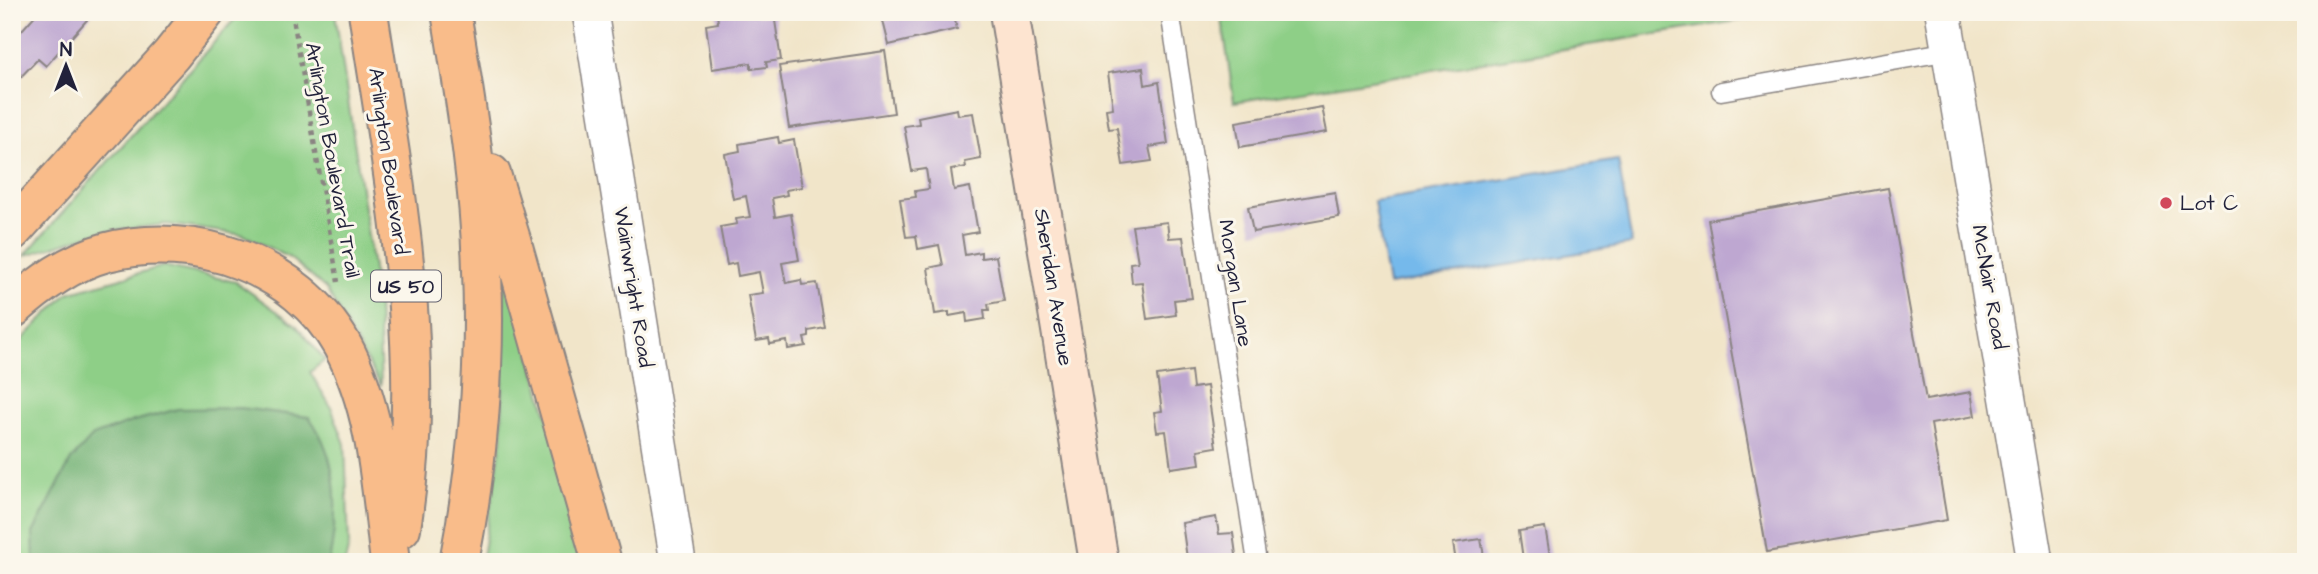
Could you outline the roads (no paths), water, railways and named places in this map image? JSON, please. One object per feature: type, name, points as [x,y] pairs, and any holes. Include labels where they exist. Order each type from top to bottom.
[{"type":"highway","points":[[12,232],[171,55],[205,12]]},
{"type":"highway","name":"Arlington Boulevard","points":[[368,12],[398,216],[410,345],[408,460],[392,562]]},
{"type":"highway","points":[[451,12],[479,219],[483,330],[477,459],[459,562]]},
{"type":"highway","points":[[463,86],[513,243],[602,562]]},
{"type":"highway","points":[[12,309],[52,276],[105,253],[135,247],[194,247],[225,254],[251,264],[294,288],[327,323],[352,366],[372,427],[392,562]]},
{"type":"street","name":"Wainwright Road","points":[[590,12],[678,562]]},
{"type":"street","name":"Sheridan Avenue","points":[[1009,12],[1099,562]]},
{"type":"street","name":"McNair Road","points":[[1943,12],[2035,562]]},
{"type":"lane","name":"Morgan Lane","points":[[1170,12],[1257,562]]},
{"type":"lane","points":[[1721,90],[1950,51]]},
{"type":"water","points":[[1618,160],[1632,244],[1388,285],[1374,201]]},
{"type":"place","name":"Lot C","points":[[2166,203]]}]
